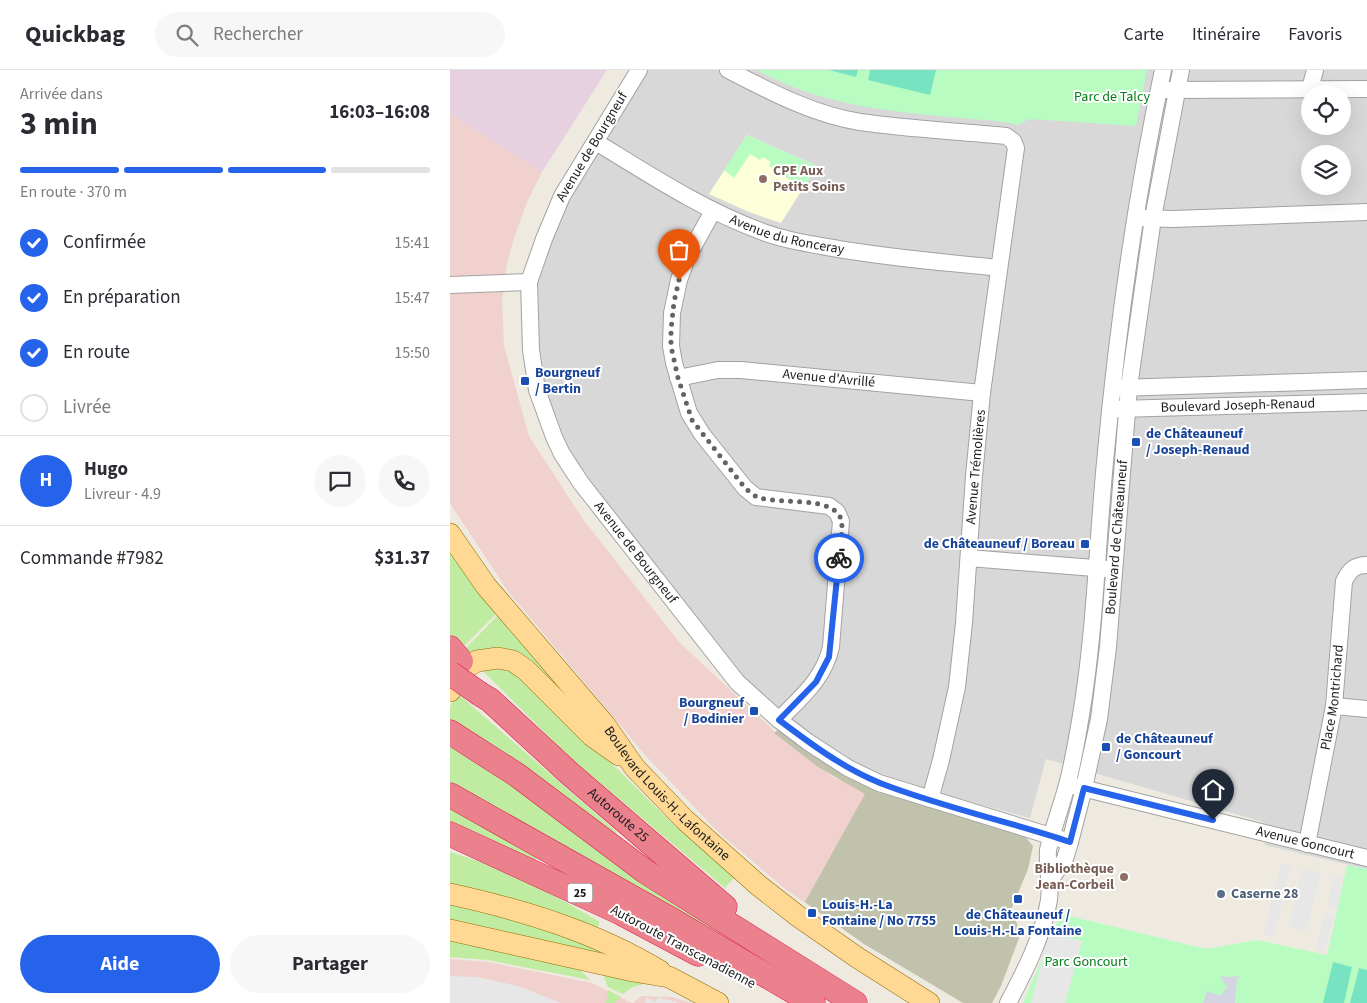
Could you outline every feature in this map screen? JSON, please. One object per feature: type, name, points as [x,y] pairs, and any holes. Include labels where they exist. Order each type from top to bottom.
[{"type":"highway","points":[[450,648],[484,695]]},
{"type":"highway","name":"Autoroute 25","points":[[450,673],[484,695],[575,778],[785,958]]},
{"type":"highway","points":[[453,733],[517,775],[646,872],[855,1003]]},
{"type":"highway","points":[[452,796],[672,920],[813,1003]]},
{"type":"highway","name":"Autoroute Transcanadienne","points":[[451,838],[499,857],[640,922],[784,1003]]},
{"type":"main road","name":"Boulevard Louis-H.-Lafontaine","points":[[450,534],[486,586],[605,726],[635,768],[699,833],[758,885],[820,932],[929,1003]]},
{"type":"main road","points":[[450,691],[464,669],[477,661],[498,658],[513,662],[526,670],[592,736],[635,768]]},
{"type":"main road","points":[[450,894],[522,912],[624,950],[718,1003]]},
{"type":"main road","points":[[450,930],[633,971],[669,977]]},
{"type":"street","name":"Avenue de Bourgneuf","points":[[639,70],[596,142],[572,177],[553,215],[529,282],[532,362],[542,405],[562,454],[581,483],[737,682],[779,720],[848,768],[879,782],[1070,842]]},
{"type":"street","name":"Avenue Trémolières","points":[[728,70],[790,100],[859,122],[1008,138],[1014,141],[1016,148],[982,393],[972,492],[969,558],[956,688],[942,760],[930,799]]},
{"type":"street","name":"Boulevard de Châteauneuf","points":[[1008,1003],[1031,956],[1040,932],[1048,900],[1050,879],[1047,861],[1051,835],[1067,784],[1086,680],[1112,388],[1123,294],[1135,218],[1163,70]]},
{"type":"street","name":"Boulevard de Châteauneuf","points":[[1050,879],[1065,859],[1084,788],[1099,718],[1104,682],[1129,387],[1153,218],[1181,70]]},
{"type":"street","points":[[1311,85],[1315,70]]},
{"type":"street","points":[[1159,90],[1301,89]]},
{"type":"street","points":[[1351,89],[1367,89]]},
{"type":"street","name":"Avenue du Ronceray","points":[[596,142],[713,211],[764,232],[814,245],[855,252],[999,268]]},
{"type":"street","points":[[713,211],[687,258],[676,290],[672,314],[671,346],[678,378],[692,420],[745,488],[756,497],[829,506],[837,512],[841,521],[829,657],[816,682],[779,720]]},
{"type":"street","points":[[1135,218],[1367,212]]},
{"type":"street","points":[[450,285],[529,282]]},
{"type":"street","name":"Avenue d'Avrillé","points":[[678,378],[718,370],[740,370],[982,393]]},
{"type":"street","name":"Boulevard Joseph-Renaud","points":[[1112,388],[1367,380]]},
{"type":"street","name":"Boulevard Joseph-Renaud","points":[[1110,409],[1367,402]]},
{"type":"street","points":[[969,558],[1114,570]]},
{"type":"street","name":"Place Montrichard","points":[[1307,844],[1334,706],[1344,581],[1352,568],[1359,565],[1367,565]]},
{"type":"street","points":[[1334,706],[1367,709]]},
{"type":"street","name":"Avenue Goncourt","points":[[1067,784],[1367,858]]},
{"type":"shaded area","points":[[450,70],[607,70],[542,172],[450,114]]},
{"type":"shaded area","points":[[638,70],[1367,70],[1367,869],[1265,845],[1263,822],[1046,759],[1030,818],[883,778],[817,742],[749,694],[548,446],[524,366],[523,291],[546,211]]},
{"type":"shaded area","points":[[450,114],[542,172],[527,202],[515,235],[507,263],[502,301],[504,346],[529,436],[582,518],[679,642],[787,743],[833,777],[899,802],[966,1003],[864,944],[784,888],[716,830],[646,756],[507,590],[450,503]]},
{"type":"shaded area","name":"CPE Aux Petits Soins","points":[[747,135],[817,166],[781,223],[749,212],[709,194]]},
{"type":"shaded area","points":[[778,730],[825,760],[1023,834],[1033,846],[1028,869],[1010,912],[1017,923],[1019,938],[1001,986],[992,1003],[963,1003],[864,944],[805,902],[865,794],[818,767],[774,733]]},
{"type":"shaded area","points":[[1281,863],[1291,865],[1274,937],[1264,935]]},
{"type":"shaded area","points":[[1303,868],[1321,872],[1307,931],[1289,927]]},
{"type":"shaded area","points":[[1334,876],[1343,878],[1336,910],[1327,908]]},
{"type":"shaded area","points":[[1325,913],[1334,915],[1325,951],[1316,949]]},
{"type":"shaded area","points":[[1049,933],[1082,941],[1065,1003],[1031,1003]]},
{"type":"shaded area","points":[[450,959],[488,962],[592,983],[632,1003],[450,1003]]},
{"type":"shaded area","points":[[450,976],[477,977],[518,986],[561,1003],[450,1003]]},
{"type":"shaded area","points":[[1220,976],[1240,976],[1237,979],[1235,1003],[1203,1003],[1207,991],[1220,996],[1227,987]]},
{"type":"shaded area","points":[[641,996],[673,997],[691,1003],[633,1003]]},
{"type":"shaded area","points":[[658,997],[677,1003],[645,1003],[647,998],[656,1002]]},
{"type":"green space","name":"Parc de Talcy","points":[[757,70],[1147,70],[1136,126],[1029,119],[1018,125],[1005,122],[878,109],[816,95],[786,84]]},
{"type":"green space","points":[[829,70],[858,70],[856,77]]},
{"type":"green space","points":[[870,70],[936,70],[930,95],[868,80]]},
{"type":"green space","points":[[747,135],[817,166],[803,188],[769,166],[771,162],[763,157],[760,160],[750,154],[734,178],[724,170]]},
{"type":"green space","points":[[450,549],[498,612],[462,648],[450,634]]},
{"type":"green space","points":[[499,614],[594,725],[538,671],[469,656],[464,650]]},
{"type":"green space","points":[[496,665],[524,677],[672,823],[734,878],[725,888],[567,755],[480,668]]},
{"type":"green space","points":[[457,693],[617,832],[615,835],[450,721],[450,707]]},
{"type":"green space","points":[[450,741],[676,904],[738,946],[450,785]]},
{"type":"green space","points":[[450,805],[538,854],[536,860],[450,823]]},
{"type":"green space","points":[[450,852],[508,873],[564,901],[600,922],[596,930],[450,887]]},
{"type":"green space","name":"Parc Goncourt","points":[[1347,865],[1367,869],[1367,1003],[1023,1003],[1061,914],[1206,949],[1257,940],[1327,955]]},
{"type":"green space","points":[[450,901],[506,914],[632,962],[450,922]]},
{"type":"green space","points":[[450,938],[579,969],[590,980],[488,960],[450,957]]},
{"type":"green space","points":[[1333,962],[1352,967],[1344,1003],[1323,1003]]},
{"type":"green space","points":[[1359,968],[1367,970],[1367,1003],[1350,1003]]},
{"type":"green space","points":[[608,972],[644,982],[644,984],[633,987],[623,994],[608,987],[604,977]]},
{"type":"green space","points":[[608,990],[621,997],[615,1003],[606,1003]]},
{"type":"way so far","points":[[679,280],[672,314],[671,346],[678,378],[692,420],[745,488],[756,497],[829,506],[837,512],[841,521],[839,558]]},
{"type":"place","name":"CPE Aux Petits Soins","points":[[763,179]]},
{"type":"place","name":"Bourgneuf / Bertin","points":[[525,381]]},
{"type":"place","name":"de Châteauneuf / Joseph-Renaud","points":[[1136,442]]},
{"type":"place","name":"de Châteauneuf / Boreau","points":[[1085,544]]},
{"type":"place","name":"Bourgneuf / Bodinier","points":[[754,711]]},
{"type":"place","name":"de Châteauneuf / Goncourt","points":[[1106,747]]},
{"type":"place","name":"Bibliothèque Jean-Corbeil","points":[[1124,877]]},
{"type":"place","name":"Caserne 28","points":[[1221,894]]},
{"type":"place","name":"de Châteauneuf / Louis-H.-La Fontaine","points":[[1018,899]]},
{"type":"place","name":"Louis-H.-La Fontaine / No 7755","points":[[812,913]]},
{"type":"route","points":[[839,558],[829,657],[816,682],[779,720],[808,742],[848,768],[879,782],[947,805],[1070,842],[1084,788],[1213,820]]}]
